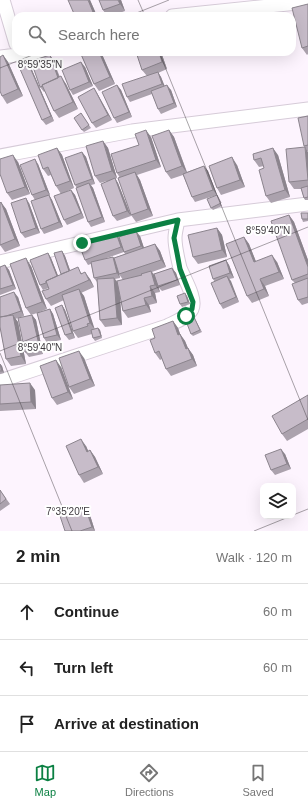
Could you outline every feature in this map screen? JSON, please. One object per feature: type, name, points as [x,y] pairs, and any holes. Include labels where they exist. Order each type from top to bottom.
[{"type":"street","points":[[3,0],[12,30]]},
{"type":"street","points":[[211,12],[308,2]]},
{"type":"street","points":[[0,58],[12,53]]},
{"type":"street","points":[[0,156],[132,131],[308,109]]},
{"type":"street","points":[[0,262],[178,220],[308,204]]},
{"type":"street","points":[[0,381],[167,326],[186,316],[192,309],[193,302],[180,269],[174,238],[178,220]]},
{"type":"building","points":[[68,0],[88,0],[93,12],[73,12]]},
{"type":"building","points":[[99,0],[118,0],[120,4],[103,10]]},
{"type":"building","points":[[308,4],[308,46],[302,48],[296,24],[296,12],[293,12],[292,8]]},
{"type":"building","points":[[3,55],[18,89],[2,96],[0,91],[0,57]]},
{"type":"building","points":[[50,56],[58,78],[40,87],[31,61]]},
{"type":"building","points":[[82,56],[101,56],[110,77],[94,84]]},
{"type":"building","points":[[137,56],[160,56],[162,62],[142,70]]},
{"type":"building","points":[[81,62],[89,82],[70,90],[62,70]]},
{"type":"building","points":[[29,65],[51,116],[42,120],[20,69]]},
{"type":"building","points":[[158,72],[162,84],[127,97],[122,84]]},
{"type":"building","points":[[61,76],[73,102],[54,111],[42,85]]},
{"type":"building","points":[[117,85],[129,112],[114,118],[102,92]]},
{"type":"building","points":[[167,85],[174,103],[158,109],[151,91]]},
{"type":"building","points":[[94,88],[108,115],[92,123],[78,97]]},
{"type":"building","points":[[81,113],[89,125],[82,130],[74,118]]},
{"type":"building","points":[[308,116],[308,145],[304,146],[298,118]]},
{"type":"building","points":[[146,130],[156,160],[117,173],[111,154],[139,145],[135,134]]},
{"type":"building","points":[[169,130],[182,166],[166,172],[152,136]]},
{"type":"building","points":[[103,141],[112,171],[95,176],[86,146]]},
{"type":"building","points":[[305,147],[308,180],[289,182],[286,149]]},
{"type":"building","points":[[57,148],[70,181],[56,186],[48,167],[43,169],[38,155]]},
{"type":"building","points":[[273,148],[285,190],[266,196],[259,170],[264,168],[261,158],[254,160],[253,154]]},
{"type":"building","points":[[82,152],[92,179],[75,185],[65,158]]},
{"type":"building","points":[[13,155],[25,187],[7,193],[0,174],[0,159]]},
{"type":"building","points":[[232,157],[240,180],[217,188],[209,166]]},
{"type":"building","points":[[35,159],[46,190],[32,195],[20,165]]},
{"type":"building","points":[[204,166],[213,190],[192,197],[183,174]]},
{"type":"building","points":[[135,172],[148,209],[131,215],[118,178]]},
{"type":"building","points":[[115,178],[127,211],[113,216],[101,184]]},
{"type":"building","points":[[89,183],[102,217],[88,222],[76,188]]},
{"type":"building","points":[[308,186],[308,197],[304,198],[301,188]]},
{"type":"building","points":[[71,190],[81,213],[64,220],[54,196]]},
{"type":"building","points":[[49,195],[59,222],[41,229],[31,201]]},
{"type":"building","points":[[217,195],[221,203],[211,208],[207,199]]},
{"type":"building","points":[[26,198],[36,228],[21,233],[11,203]]},
{"type":"building","points":[[1,202],[15,239],[0,245],[0,203]]},
{"type":"building","points":[[301,213],[308,213],[308,219],[302,219]]},
{"type":"building","points":[[289,215],[308,267],[308,274],[292,280],[271,221]]},
{"type":"building","points":[[217,228],[222,250],[193,257],[188,235]]},
{"type":"building","points":[[136,231],[141,246],[124,252],[119,237]]},
{"type":"building","points":[[116,233],[121,247],[85,260],[80,247]]},
{"type":"building","points":[[244,237],[254,262],[272,255],[279,272],[260,279],[264,289],[247,296],[226,244]]},
{"type":"building","points":[[155,244],[161,260],[119,274],[114,258]]},
{"type":"building","points":[[62,251],[69,271],[61,274],[54,253]]},
{"type":"building","points":[[48,253],[57,276],[40,285],[30,260]]},
{"type":"building","points":[[113,257],[117,273],[94,278],[91,262]]},
{"type":"building","points":[[26,258],[42,302],[26,308],[10,264]]},
{"type":"building","points":[[226,260],[230,273],[213,279],[209,266]]},
{"type":"building","points":[[5,265],[13,285],[0,289],[0,267]]},
{"type":"building","points":[[78,267],[81,274],[85,272],[89,280],[46,299],[42,291],[49,289],[46,281]]},
{"type":"building","points":[[172,268],[177,280],[158,286],[154,274]]},
{"type":"building","points":[[151,271],[155,285],[150,286],[152,296],[144,298],[146,305],[123,311],[117,281],[142,275],[141,274]]},
{"type":"building","points":[[227,276],[236,297],[220,304],[211,283]]},
{"type":"building","points":[[114,278],[117,318],[100,320],[97,279]]},
{"type":"building","points":[[308,278],[308,297],[298,300],[292,284]]},
{"type":"building","points":[[79,289],[90,323],[87,324],[88,326],[73,331],[62,295]]},
{"type":"building","points":[[14,292],[21,311],[0,317],[0,297]]},
{"type":"building","points":[[185,293],[188,302],[180,304],[177,296]]},
{"type":"building","points":[[62,305],[72,333],[65,335],[55,308]]},
{"type":"building","points":[[50,309],[57,335],[44,338],[37,313]]},
{"type":"building","points":[[13,315],[21,356],[6,359],[0,327],[0,317]]},
{"type":"building","points":[[32,315],[40,349],[25,352],[18,318]]},
{"type":"building","points":[[194,317],[200,330],[191,334],[186,321]]},
{"type":"building","points":[[173,321],[178,335],[180,334],[192,359],[166,369],[159,351],[155,353],[150,340],[155,338],[152,329]]},
{"type":"building","points":[[98,328],[101,336],[93,338],[91,330]]},
{"type":"building","points":[[79,351],[90,379],[69,387],[59,358]]},
{"type":"building","points":[[56,360],[68,392],[52,398],[40,366]]},
{"type":"building","points":[[30,383],[31,402],[0,404],[0,385]]},
{"type":"building","points":[[308,395],[308,419],[282,434],[272,416]]},
{"type":"building","points":[[81,439],[87,452],[90,450],[98,467],[79,475],[66,446]]},
{"type":"building","points":[[281,449],[287,464],[271,470],[265,455]]},
{"type":"building","points":[[0,490],[6,499],[0,504]]},
{"type":"building","points":[[85,507],[92,527],[80,531],[65,531],[60,516]]},
{"type":"route","points":[[82,243],[178,220],[174,238],[180,269],[193,302],[192,309],[186,316]]}]
